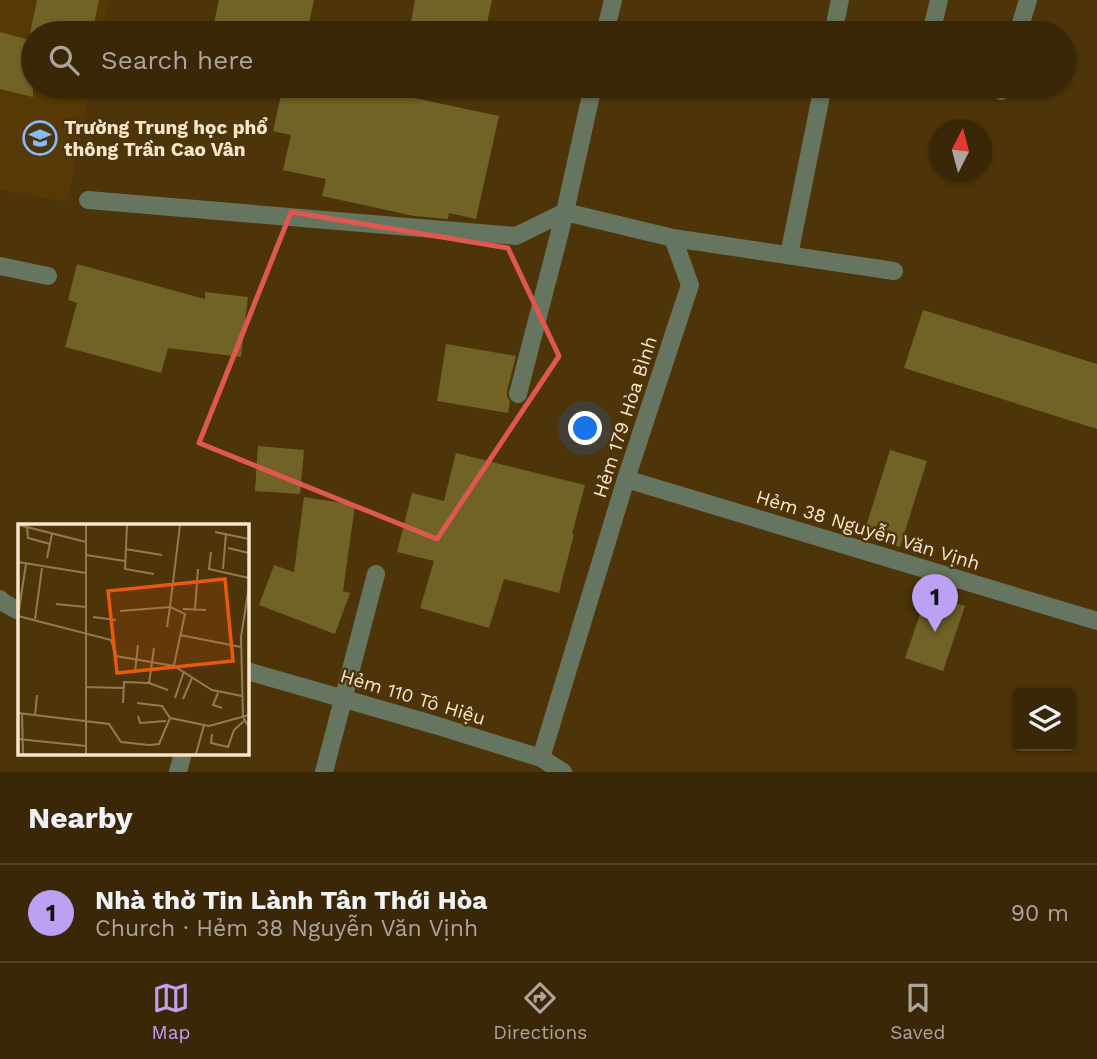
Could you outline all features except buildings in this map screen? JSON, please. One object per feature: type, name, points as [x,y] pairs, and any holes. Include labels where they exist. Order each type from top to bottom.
[{"type":"street","points":[[608,21],[613,0]]},
{"type":"street","points":[[836,21],[840,0]]},
{"type":"street","points":[[934,21],[939,0]]},
{"type":"street","points":[[1022,21],[1028,0]]},
{"type":"street","points":[[518,394],[565,212],[590,98]]},
{"type":"street","points":[[789,255],[821,98]]},
{"type":"street","points":[[88,200],[516,236],[565,212],[673,238],[894,271]]},
{"type":"street","name":"Hẻm 179 Hòa BÌnh","points":[[541,758],[626,479],[690,285],[673,238]]},
{"type":"street","points":[[0,266],[48,276]]},
{"type":"street","name":"Hẻm 38 Nguyễn Văn Vịnh","points":[[626,479],[1097,621]]},
{"type":"street","points":[[324,772],[376,574]]},
{"type":"street","points":[[0,599],[18,610]]},
{"type":"street","name":"Hẻm 110 Tô Hiệu","points":[[248,671],[541,758],[563,772]]},
{"type":"street","points":[[178,772],[183,754]]},
{"type":"highlighted area","points":[[291,212],[508,248],[559,356],[437,539],[199,443]]},
{"type":"shaded area","name":"Trường Trung học phổ thông Trần Cao Vân","points":[[0,0],[109,0],[105,21],[21,21],[21,98],[89,98],[67,202],[0,190]]},
{"type":"place","name":"Trường Trung học phổ thông Trần Cao Vân","points":[[40,138]]},
{"type":"place","name":"Nhà thờ Tin Lành Tân Thới Hòa","points":[[935,632]]}]
